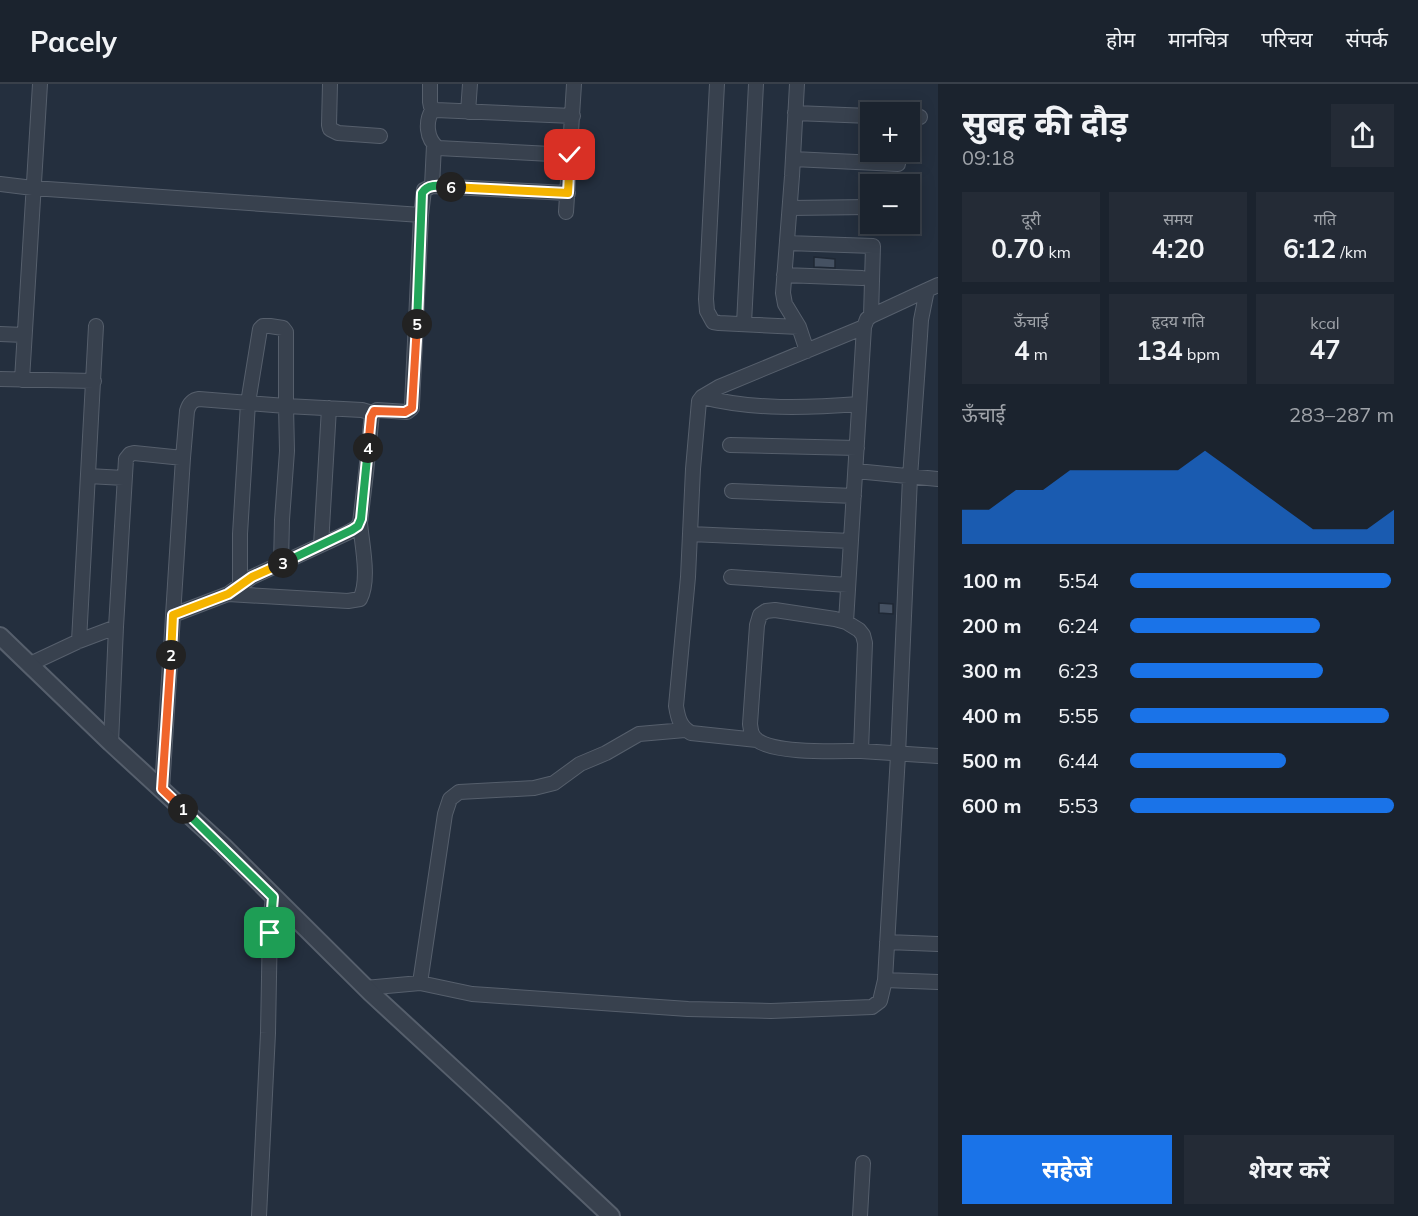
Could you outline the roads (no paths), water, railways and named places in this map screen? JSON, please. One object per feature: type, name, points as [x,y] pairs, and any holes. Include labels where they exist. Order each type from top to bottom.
[{"type":"street","points":[[22,380],[40,84]]},
{"type":"street","points":[[330,84],[330,129],[338,133],[380,136]]},
{"type":"street","points":[[430,84],[430,102],[433,109]]},
{"type":"street","points":[[468,111],[470,84]]},
{"type":"street","points":[[566,212],[574,84]]},
{"type":"street","points":[[717,84],[707,311],[713,322],[799,327]]},
{"type":"street","points":[[744,324],[756,84]]},
{"type":"street","points":[[797,84],[783,300],[799,327],[807,351]]},
{"type":"street","points":[[433,109],[573,116]]},
{"type":"street","points":[[432,186],[434,145],[429,135],[428,123],[433,109]]},
{"type":"street","points":[[795,113],[860,116]]},
{"type":"street","points":[[434,145],[438,148],[450,149],[570,155]]},
{"type":"street","points":[[793,159],[898,164]]},
{"type":"street","points":[[0,184],[421,215]]},
{"type":"street","points":[[372,413],[377,410],[407,412],[412,408],[422,193],[424,190],[432,186],[568,193]]},
{"type":"street","points":[[790,208],[860,207]]},
{"type":"street","points":[[787,243],[873,246],[859,404],[846,622]]},
{"type":"street","points":[[784,275],[862,278]]},
{"type":"street","points":[[757,740],[692,733],[680,724],[677,715],[698,408],[702,397],[719,387],[807,351],[868,322],[933,287]]},
{"type":"street","points":[[365,988],[420,983],[472,994],[688,1009],[771,1011],[872,1007],[880,1001],[885,980],[898,755],[910,477],[920,328],[933,287]]},
{"type":"street","points":[[79,641],[96,326]]},
{"type":"street","points":[[234,591],[248,403],[260,329],[263,326],[281,327],[286,332],[287,451],[281,564]]},
{"type":"street","points":[[0,334],[24,335]]},
{"type":"street","points":[[0,379],[94,381]]},
{"type":"street","points":[[702,397],[727,403],[791,407],[859,404]]},
{"type":"street","points":[[162,789],[183,458],[187,411],[191,402],[199,399],[365,410],[372,413]]},
{"type":"street","points":[[321,545],[329,408]]},
{"type":"street","points":[[234,591],[348,601],[360,599],[364,592],[365,574],[360,523],[372,413]]},
{"type":"street","points":[[730,445],[857,448]]},
{"type":"street","points":[[111,744],[126,459],[130,454],[183,458]]},
{"type":"street","points":[[856,471],[938,479]]},
{"type":"street","points":[[88,476],[124,478]]},
{"type":"street","points":[[732,491],[854,496]]},
{"type":"street","points":[[173,615],[234,591],[252,577],[352,530],[360,523]]},
{"type":"street","points":[[690,534],[851,541]]},
{"type":"street","points":[[731,577],[848,585]]},
{"type":"street","points":[[861,751],[865,643],[863,635],[846,622],[835,619],[775,610],[766,611],[760,615],[753,662],[750,724],[751,733],[757,740],[783,749],[938,756]]},
{"type":"street","points":[[30,664],[116,627]]},
{"type":"street","points":[[0,636],[111,744],[162,789],[365,988],[611,1216]]},
{"type":"street","points":[[420,983],[445,814],[450,799],[459,792],[534,788],[554,783],[580,764],[606,753],[639,734],[685,730]]},
{"type":"street","points":[[259,1216],[268,1033],[270,922],[273,897]]},
{"type":"street","points":[[887,942],[938,944]]},
{"type":"street","points":[[885,980],[938,982]]},
{"type":"street","points":[[860,1216],[863,1162]]}]
